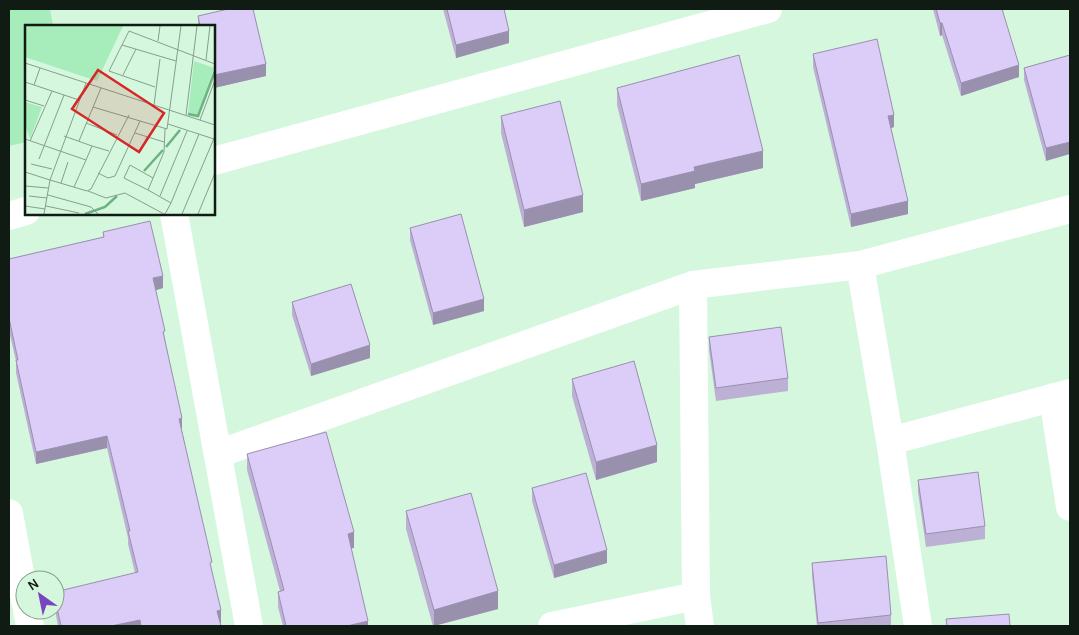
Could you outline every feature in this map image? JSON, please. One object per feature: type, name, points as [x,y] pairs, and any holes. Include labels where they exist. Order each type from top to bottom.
[{"type":"street","points":[[215,161],[768,9]]},
{"type":"street","points":[[218,454],[693,285],[860,265],[1070,209]]},
{"type":"street","points":[[9,216],[25,211]]},
{"type":"street","points":[[174,215],[249,626]]},
{"type":"street","points":[[860,265],[890,441],[918,626]]},
{"type":"street","points":[[693,285],[696,596],[700,626]]},
{"type":"street","points":[[890,441],[1062,395],[1070,507]]},
{"type":"street","points":[[9,513],[19,570]]},
{"type":"street","points":[[552,626],[696,596]]},
{"type":"green space","points":[[9,9],[50,9],[53,25],[25,25],[25,142],[9,146]]},
{"type":"building","points":[[228,9],[253,9],[266,64],[215,75],[215,25],[200,25],[198,16]]},
{"type":"building","points":[[447,9],[504,9],[509,31],[456,45]]},
{"type":"building","points":[[936,9],[1002,9],[1019,65],[961,83]]},
{"type":"building","points":[[877,39],[894,115],[888,116],[908,201],[851,214],[813,54]]},
{"type":"building","points":[[739,55],[763,151],[694,167],[695,171],[641,184],[617,88]]},
{"type":"building","points":[[1070,55],[1070,142],[1046,148],[1024,68]]},
{"type":"building","points":[[560,101],[583,195],[524,210],[501,116]]},
{"type":"building","points":[[461,214],[484,299],[433,313],[410,228]]},
{"type":"building","points":[[150,221],[163,276],[153,278],[182,418],[179,419],[212,562],[210,563],[221,610],[217,611],[221,626],[141,626],[140,620],[111,626],[61,626],[60,620],[65,620],[65,590],[138,572],[107,436],[36,452],[9,318],[9,259],[104,237],[103,232]]},
{"type":"building","points":[[351,284],[370,345],[311,364],[292,302]]},
{"type":"building","points":[[781,327],[788,378],[716,388],[709,337]]},
{"type":"building","points":[[634,361],[657,445],[596,462],[572,379]]},
{"type":"building","points":[[326,432],[354,532],[348,534],[368,621],[347,626],[286,626],[278,592],[284,590],[247,454]]},
{"type":"building","points":[[978,472],[985,526],[926,534],[918,480]]},
{"type":"building","points":[[586,473],[607,550],[554,565],[532,488]]},
{"type":"building","points":[[471,493],[498,591],[434,610],[406,511]]},
{"type":"building","points":[[886,556],[891,615],[818,623],[812,563]]},
{"type":"building","points":[[1009,614],[1010,626],[947,626],[946,619]]}]
